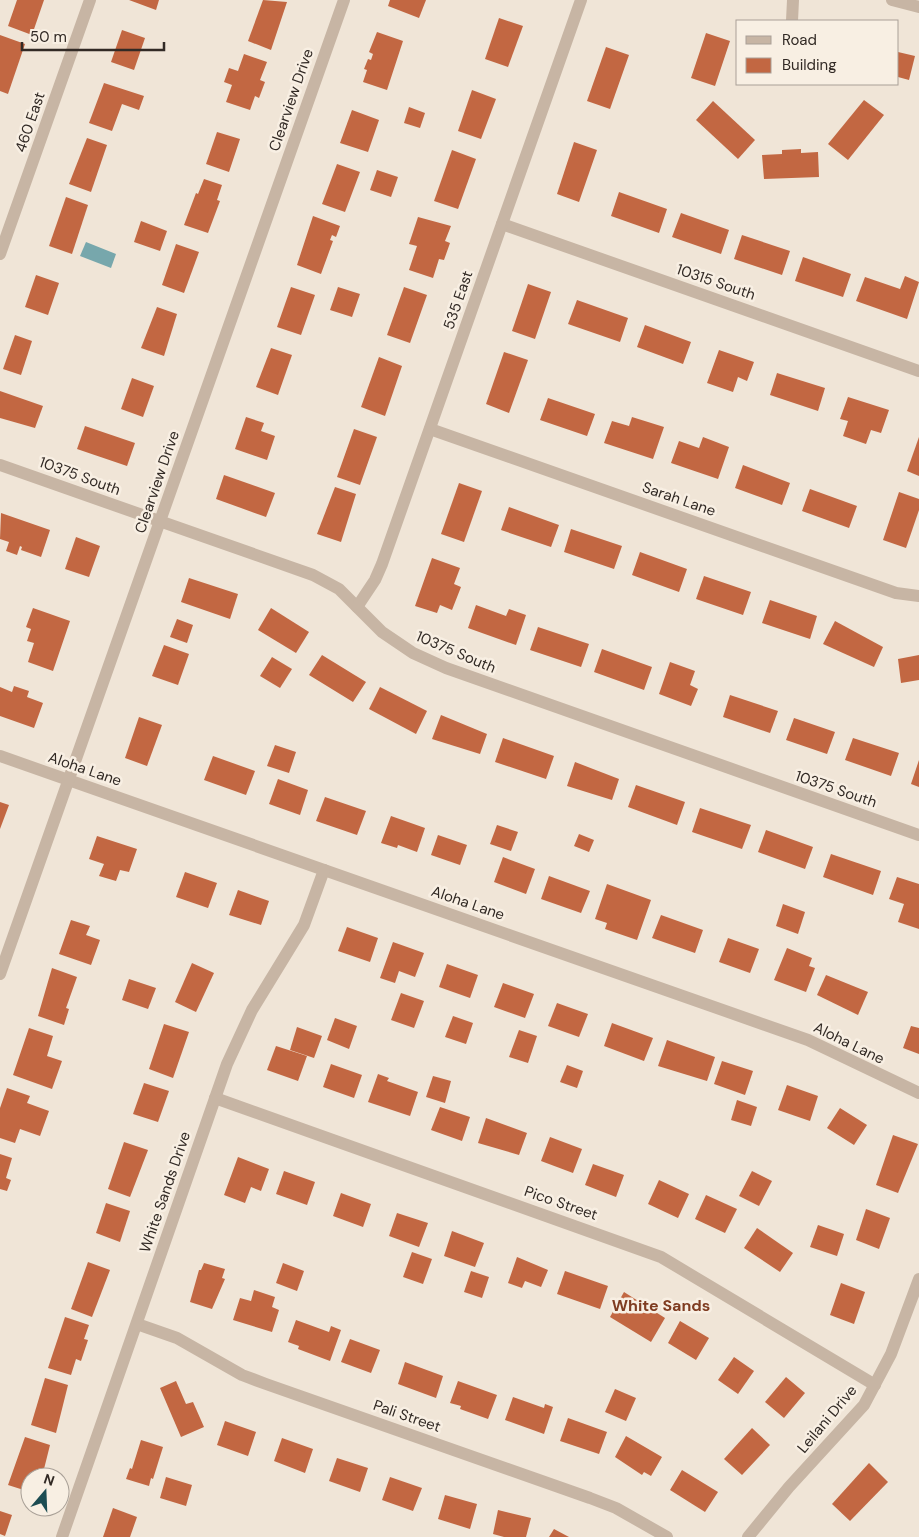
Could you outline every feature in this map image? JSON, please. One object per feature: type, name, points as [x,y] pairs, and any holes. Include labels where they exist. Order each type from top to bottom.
[{"type":"street","name":"460 East","points":[[0,254],[90,0]]},
{"type":"street","name":"Clearview Drive","points":[[0,974],[344,0]]},
{"type":"street","name":"535 East","points":[[357,607],[375,580],[382,564],[581,0]]},
{"type":"street","points":[[792,20],[793,0]]},
{"type":"street","points":[[892,0],[919,7]]},
{"type":"street","name":"10315 South","points":[[502,224],[919,371]]},
{"type":"street","name":"Sarah Lane","points":[[430,428],[896,593],[919,596]]},
{"type":"street","name":"10375 South","points":[[0,465],[313,575],[339,590],[382,632],[413,653],[446,668],[919,835]]},
{"type":"street","name":"Aloha Lane","points":[[0,756],[808,1040],[919,1093]]},
{"type":"street","name":"White Sands Drive","points":[[62,1537],[215,1098],[239,1035],[304,925],[324,870]]},
{"type":"street","name":"Pico Street","points":[[215,1098],[661,1257],[876,1385]]},
{"type":"street","name":"Leilani Drive","points":[[748,1537],[789,1488],[864,1405],[891,1354],[919,1279]]},
{"type":"street","name":"Pali Street","points":[[137,1324],[184,1342],[242,1375],[590,1498],[616,1508],[668,1537]]},
{"type":"water","points":[[86,242],[116,254],[111,268],[80,256]]},
{"type":"building","points":[[17,0],[44,0],[32,35],[8,26]]},
{"type":"building","points":[[129,0],[159,0],[156,10]]},
{"type":"building","points":[[263,0],[287,2],[271,50],[248,41]]},
{"type":"building","points":[[390,0],[426,0],[419,18],[388,6]]},
{"type":"building","points":[[499,18],[523,26],[508,67],[485,59]]},
{"type":"building","points":[[122,30],[145,38],[134,70],[111,62]]},
{"type":"building","points":[[377,32],[403,41],[387,90],[363,82],[367,70],[364,69],[368,59],[371,60],[373,54],[369,52]]},
{"type":"building","points":[[706,33],[730,41],[715,86],[691,78]]},
{"type":"building","points":[[0,35],[25,44],[8,94],[0,91]]},
{"type":"building","points":[[606,47],[629,55],[610,109],[587,101]]},
{"type":"building","points":[[899,52],[915,56],[909,80],[899,77]]},
{"type":"building","points":[[244,54],[267,62],[260,80],[265,82],[259,98],[255,96],[250,110],[226,102],[232,85],[224,82],[229,68],[238,71]]},
{"type":"building","points":[[104,83],[144,96],[139,110],[122,104],[112,131],[89,123]]},
{"type":"building","points":[[472,90],[496,99],[481,139],[458,131]]},
{"type":"building","points":[[864,100],[884,115],[848,160],[828,144]]},
{"type":"building","points":[[713,101],[755,140],[738,159],[696,120]]},
{"type":"building","points":[[409,107],[425,113],[420,128],[404,123]]},
{"type":"building","points":[[352,110],[379,120],[368,152],[340,143]]},
{"type":"building","points":[[217,132],[240,139],[229,172],[206,164]]},
{"type":"building","points":[[87,138],[107,145],[91,192],[69,184]]},
{"type":"building","points":[[574,142],[597,150],[579,202],[557,194]]},
{"type":"building","points":[[801,149],[801,153],[818,152],[819,177],[764,179],[762,155],[782,154],[782,150]]},
{"type":"building","points":[[452,150],[476,159],[458,209],[434,201]]},
{"type":"building","points":[[337,164],[360,172],[345,212],[322,204]]},
{"type":"building","points":[[377,170],[398,177],[391,197],[370,190]]},
{"type":"building","points":[[204,179],[222,185],[217,200],[220,201],[208,233],[184,225],[196,193],[198,194]]},
{"type":"building","points":[[619,192],[667,209],[659,233],[611,216]]},
{"type":"building","points":[[66,197],[88,205],[72,254],[49,246]]},
{"type":"building","points":[[681,213],[729,230],[721,254],[672,237]]},
{"type":"building","points":[[313,216],[340,226],[336,237],[332,235],[330,240],[333,241],[321,274],[297,265]]},
{"type":"building","points":[[418,217],[451,226],[445,241],[450,243],[444,260],[439,259],[433,278],[409,270],[417,246],[409,244]]},
{"type":"building","points":[[141,221],[167,231],[160,251],[134,242]]},
{"type":"building","points":[[742,235],[790,251],[782,275],[734,259]]},
{"type":"building","points":[[176,244],[199,252],[184,293],[162,285]]},
{"type":"building","points":[[803,257],[851,274],[843,297],[795,281]]},
{"type":"building","points":[[36,275],[59,283],[48,315],[25,307]]},
{"type":"building","points":[[905,276],[919,282],[907,319],[856,301],[865,277],[900,289]]},
{"type":"building","points":[[528,284],[551,292],[535,339],[512,331]]},
{"type":"building","points":[[291,287],[315,295],[301,335],[277,327]]},
{"type":"building","points":[[338,287],[360,294],[352,317],[330,310]]},
{"type":"building","points":[[404,287],[427,295],[410,343],[387,335]]},
{"type":"building","points":[[577,300],[628,318],[620,342],[568,324]]},
{"type":"building","points":[[157,307],[177,314],[164,356],[141,348]]},
{"type":"building","points":[[645,325],[691,342],[683,364],[637,347]]},
{"type":"building","points":[[15,335],[32,341],[21,375],[3,369]]},
{"type":"building","points":[[271,348],[292,355],[278,395],[256,387]]},
{"type":"building","points":[[719,350],[754,362],[747,381],[738,377],[733,392],[707,383]]},
{"type":"building","points":[[504,352],[528,360],[509,413],[486,404]]},
{"type":"building","points":[[379,357],[402,366],[385,416],[361,407]]},
{"type":"building","points":[[777,373],[825,388],[818,411],[770,395]]},
{"type":"building","points":[[132,378],[154,386],[143,417],[121,409]]},
{"type":"building","points":[[0,391],[43,406],[35,428],[0,418]]},
{"type":"building","points":[[848,397],[889,410],[881,433],[871,430],[866,444],[843,436],[848,421],[840,419]]},
{"type":"building","points":[[548,398],[595,414],[587,436],[540,420]]},
{"type":"building","points":[[246,417],[264,423],[261,431],[275,436],[267,460],[235,449]]},
{"type":"building","points":[[632,417],[664,427],[653,459],[604,443],[612,421],[629,426]]},
{"type":"building","points":[[85,426],[135,443],[127,466],[77,449]]},
{"type":"building","points":[[354,429],[377,437],[360,485],[337,477]]},
{"type":"building","points":[[703,437],[729,447],[718,479],[671,463],[679,441],[699,448]]},
{"type":"building","points":[[919,437],[919,476],[907,471]]},
{"type":"building","points":[[743,465],[790,483],[782,505],[735,488]]},
{"type":"building","points":[[224,475],[275,493],[266,517],[216,499]]},
{"type":"building","points":[[459,483],[482,491],[464,542],[441,534]]},
{"type":"building","points":[[335,487],[356,494],[341,542],[317,534]]},
{"type":"building","points":[[810,489],[857,506],[849,528],[802,511]]},
{"type":"building","points":[[899,492],[919,499],[919,510],[906,548],[883,540]]},
{"type":"building","points":[[509,507],[559,525],[551,547],[501,530]]},
{"type":"building","points":[[1,513],[50,530],[41,557],[21,550],[22,547],[20,546],[17,555],[6,551],[9,542],[0,539]]},
{"type":"building","points":[[571,529],[622,546],[614,569],[564,552]]},
{"type":"building","points":[[76,537],[100,546],[89,577],[65,569]]},
{"type":"building","points":[[640,552],[687,569],[679,592],[632,575]]},
{"type":"building","points":[[432,558],[460,568],[454,584],[461,587],[452,610],[440,605],[437,613],[415,606]]},
{"type":"building","points":[[704,576],[751,592],[743,615],[696,599]]},
{"type":"building","points":[[189,578],[238,594],[230,619],[181,602]]},
{"type":"building","points":[[770,600],[817,616],[810,639],[762,623]]},
{"type":"building","points":[[476,605],[506,616],[509,609],[526,615],[516,645],[468,628]]},
{"type":"building","points":[[33,608],[70,621],[53,671],[28,662],[34,643],[27,641],[31,629],[26,627]]},
{"type":"building","points":[[271,608],[309,632],[296,653],[258,630]]},
{"type":"building","points":[[177,619],[193,625],[187,643],[170,637]]},
{"type":"building","points":[[835,621],[883,647],[874,667],[823,644]]},
{"type":"building","points":[[538,627],[589,644],[581,667],[530,650]]},
{"type":"building","points":[[164,645],[189,654],[178,685],[152,676]]},
{"type":"building","points":[[602,649],[652,667],[644,690],[594,672]]},
{"type":"building","points":[[322,655],[366,682],[353,702],[309,675]]},
{"type":"building","points":[[919,655],[919,680],[901,683],[898,659]]},
{"type":"building","points":[[272,657],[292,669],[280,688],[260,676]]},
{"type":"building","points":[[670,662],[695,671],[690,685],[698,689],[691,706],[659,694]]},
{"type":"building","points":[[14,686],[29,691],[27,697],[43,703],[34,728],[0,716],[0,687],[12,692]]},
{"type":"building","points":[[380,687],[427,711],[416,734],[369,709]]},
{"type":"building","points":[[730,695],[778,711],[770,733],[723,717]]},
{"type":"building","points":[[441,715],[487,734],[480,754],[432,739]]},
{"type":"building","points":[[139,717],[162,725],[147,766],[125,758]]},
{"type":"building","points":[[794,718],[835,732],[827,754],[786,740]]},
{"type":"building","points":[[503,738],[554,756],[546,779],[495,762]]},
{"type":"building","points":[[853,738],[899,753],[891,776],[845,760]]},
{"type":"building","points":[[275,745],[296,752],[289,773],[267,766]]},
{"type":"building","points":[[213,756],[255,771],[246,795],[204,780]]},
{"type":"building","points":[[919,760],[919,787],[911,784]]},
{"type":"building","points":[[575,762],[619,779],[612,800],[567,786]]},
{"type":"building","points":[[278,779],[308,790],[300,815],[269,804]]},
{"type":"building","points":[[636,785],[685,802],[677,825],[628,807]]},
{"type":"building","points":[[325,797],[366,811],[357,835],[316,821]]},
{"type":"building","points":[[0,802],[9,805],[0,829]]},
{"type":"building","points":[[700,808],[751,825],[742,849],[692,832]]},
{"type":"building","points":[[391,816],[425,828],[417,852],[398,845],[397,848],[381,843]]},
{"type":"building","points":[[497,825],[518,832],[511,851],[490,844]]},
{"type":"building","points":[[766,830],[813,847],[805,869],[758,852]]},
{"type":"building","points":[[579,834],[594,840],[589,852],[574,846]]},
{"type":"building","points":[[438,835],[467,845],[460,865],[431,855]]},
{"type":"building","points":[[97,836],[137,849],[129,872],[120,870],[116,881],[99,876],[104,864],[89,859]]},
{"type":"building","points":[[831,854],[881,871],[873,895],[823,877]]},
{"type":"building","points":[[503,857],[535,869],[526,894],[494,882]]},
{"type":"building","points":[[185,872],[217,883],[208,908],[176,897]]},
{"type":"building","points":[[549,876],[590,891],[581,913],[541,899]]},
{"type":"building","points":[[897,877],[919,884],[919,929],[898,922],[904,904],[889,899]]},
{"type":"building","points":[[607,884],[651,900],[637,940],[605,929],[607,923],[595,919]]},
{"type":"building","points":[[238,890],[269,901],[261,925],[229,915]]},
{"type":"building","points":[[783,904],[805,912],[798,934],[776,926]]},
{"type":"building","points":[[661,915],[703,930],[695,953],[652,938]]},
{"type":"building","points":[[71,920],[90,926],[86,935],[100,940],[91,965],[59,954]]},
{"type":"building","points":[[347,927],[378,938],[370,962],[338,951]]},
{"type":"building","points":[[728,938],[759,949],[750,973],[719,962]]},
{"type":"building","points":[[393,942],[424,953],[415,977],[399,971],[395,983],[380,978]]},
{"type":"building","points":[[787,948],[812,958],[809,966],[815,968],[806,992],[774,980]]},
{"type":"building","points":[[192,963],[214,973],[196,1012],[175,1002]]},
{"type":"building","points":[[447,964],[478,975],[470,998],[439,987]]},
{"type":"building","points":[[52,968],[77,977],[66,1008],[69,1009],[64,1025],[38,1016]]},
{"type":"building","points":[[826,975],[868,992],[858,1015],[817,995]]},
{"type":"building","points":[[129,979],[156,988],[148,1009],[122,1000]]},
{"type":"building","points":[[503,983],[534,994],[525,1018],[494,1007]]},
{"type":"building","points":[[401,993],[424,1001],[414,1028],[391,1020]]},
{"type":"building","points":[[557,1003],[588,1014],[579,1037],[548,1026]]},
{"type":"building","points":[[453,1016],[473,1023],[466,1044],[445,1037]]},
{"type":"building","points":[[335,1018],[357,1026],[349,1049],[327,1040]]},
{"type":"building","points":[[612,1023],[653,1038],[644,1061],[604,1046]]},
{"type":"building","points":[[164,1024],[189,1032],[173,1078],[149,1069]]},
{"type":"building","points":[[911,1026],[919,1028],[919,1054],[903,1048]]},
{"type":"building","points":[[297,1027],[322,1036],[314,1058],[290,1050]]},
{"type":"building","points":[[29,1028],[53,1036],[47,1056],[62,1061],[52,1089],[13,1075]]},
{"type":"building","points":[[519,1030],[537,1036],[528,1063],[509,1057]]},
{"type":"building","points":[[667,1040],[715,1057],[707,1081],[658,1066]]},
{"type":"building","points":[[276,1046],[307,1056],[298,1081],[267,1070]]},
{"type":"building","points":[[722,1061],[753,1071],[745,1095],[714,1084]]},
{"type":"building","points":[[331,1064],[362,1075],[354,1098],[323,1087]]},
{"type":"building","points":[[567,1065],[583,1071],[577,1088],[560,1082]]},
{"type":"building","points":[[378,1074],[389,1078],[387,1081],[418,1092],[410,1116],[368,1102]]},
{"type":"building","points":[[433,1076],[451,1081],[445,1103],[426,1097]]},
{"type":"building","points":[[144,1083],[169,1091],[158,1122],[133,1114]]},
{"type":"building","points":[[787,1085],[818,1096],[810,1121],[778,1110]]},
{"type":"building","points":[[7,1088],[30,1096],[27,1103],[49,1111],[40,1136],[20,1129],[15,1143],[0,1138],[0,1108]]},
{"type":"building","points":[[737,1100],[757,1107],[751,1126],[731,1120]]},
{"type":"building","points":[[440,1107],[470,1117],[462,1141],[431,1130]]},
{"type":"building","points":[[840,1108],[867,1125],[854,1145],[827,1128]]},
{"type":"building","points":[[486,1118],[527,1133],[519,1155],[478,1143]]},
{"type":"building","points":[[893,1135],[918,1144],[898,1193],[876,1185]]},
{"type":"building","points":[[550,1137],[582,1149],[573,1173],[541,1161]]},
{"type":"building","points":[[124,1142],[148,1150],[130,1197],[108,1189]]},
{"type":"building","points":[[0,1154],[12,1158],[6,1178],[11,1180],[7,1191],[0,1189]]},
{"type":"building","points":[[238,1157],[269,1169],[261,1191],[251,1187],[245,1203],[224,1195]]},
{"type":"building","points":[[593,1164],[624,1175],[616,1197],[585,1185]]},
{"type":"building","points":[[284,1171],[315,1182],[307,1205],[276,1194]]},
{"type":"building","points":[[752,1171],[772,1181],[759,1206],[739,1196]]},
{"type":"building","points":[[659,1180],[689,1194],[678,1218],[648,1204]]},
{"type":"building","points":[[341,1193],[371,1204],[363,1227],[333,1216]]},
{"type":"building","points":[[706,1195],[737,1209],[725,1233],[695,1219]]},
{"type":"building","points":[[106,1203],[130,1211],[120,1242],[96,1233]]},
{"type":"building","points":[[866,1209],[890,1218],[879,1249],[856,1240]]},
{"type":"building","points":[[397,1213],[428,1223],[419,1247],[389,1236]]},
{"type":"building","points":[[818,1225],[844,1234],[837,1256],[810,1247]]},
{"type":"building","points":[[757,1228],[793,1253],[780,1272],[744,1248]]},
{"type":"building","points":[[452,1231],[484,1243],[475,1267],[444,1256]]},
{"type":"building","points":[[412,1252],[432,1259],[423,1284],[403,1277]]},
{"type":"building","points":[[517,1257],[548,1270],[541,1287],[525,1281],[522,1288],[508,1283]]},
{"type":"building","points":[[88,1262],[110,1270],[92,1317],[71,1309]]},
{"type":"building","points":[[204,1263],[225,1269],[222,1278],[225,1279],[212,1309],[190,1302],[199,1270],[201,1270]]},
{"type":"building","points":[[283,1263],[304,1271],[297,1291],[276,1283]]},
{"type":"building","points":[[471,1271],[489,1277],[482,1298],[464,1292]]},
{"type":"building","points":[[565,1271],[608,1286],[600,1309],[557,1294]]},
{"type":"building","points":[[841,1283],[865,1292],[854,1324],[830,1315]]},
{"type":"building","points":[[254,1290],[275,1297],[272,1307],[279,1310],[272,1332],[233,1320],[240,1298],[251,1301]]},
{"type":"building","points":[[624,1292],[665,1318],[651,1342],[610,1317]]},
{"type":"building","points":[[65,1317],[89,1325],[84,1339],[88,1340],[81,1361],[76,1359],[71,1375],[48,1368]]},
{"type":"building","points":[[296,1320],[329,1332],[331,1326],[341,1330],[330,1361],[298,1349],[299,1346],[288,1342]]},
{"type":"building","points":[[680,1321],[709,1338],[696,1360],[668,1343]]},
{"type":"building","points":[[350,1339],[380,1350],[371,1373],[341,1362]]},
{"type":"building","points":[[734,1357],[754,1371],[738,1394],[718,1380]]},
{"type":"building","points":[[405,1362],[443,1376],[436,1398],[398,1384]]},
{"type":"building","points":[[786,1377],[805,1393],[784,1418],[765,1402]]},
{"type":"building","points":[[45,1378],[68,1385],[56,1433],[31,1425]]},
{"type":"building","points":[[176,1381],[186,1404],[193,1402],[204,1427],[181,1437],[160,1388]]},
{"type":"building","points":[[458,1381],[497,1395],[488,1419],[460,1409],[461,1406],[450,1403]]},
{"type":"building","points":[[615,1389],[636,1398],[626,1421],[605,1412]]},
{"type":"building","points":[[513,1397],[544,1408],[545,1404],[553,1407],[544,1434],[505,1420]]},
{"type":"building","points":[[568,1418],[607,1432],[599,1454],[560,1441]]},
{"type":"building","points":[[225,1421],[256,1432],[248,1456],[217,1445]]},
{"type":"building","points":[[752,1428],[770,1445],[742,1475],[724,1459]]},
{"type":"building","points":[[626,1436],[662,1457],[651,1476],[644,1472],[642,1475],[615,1457]]},
{"type":"building","points":[[25,1437],[50,1445],[44,1467],[20,1467],[20,1489],[8,1485]]},
{"type":"building","points":[[282,1438],[313,1449],[305,1473],[274,1461]]},
{"type":"building","points":[[141,1440],[163,1447],[149,1486],[126,1479],[130,1468],[132,1469]]},
{"type":"building","points":[[337,1458],[368,1468],[360,1492],[329,1481]]},
{"type":"building","points":[[869,1463],[888,1482],[850,1521],[832,1504]]},
{"type":"building","points":[[682,1470],[718,1492],[705,1512],[670,1490]]},
{"type":"building","points":[[166,1477],[192,1485],[186,1506],[160,1498]]},
{"type":"building","points":[[390,1477],[422,1488],[413,1511],[382,1500]]},
{"type":"building","points":[[445,1495],[477,1504],[470,1529],[438,1519]]},
{"type":"building","points":[[113,1508],[137,1517],[130,1537],[103,1537]]},
{"type":"building","points":[[498,1510],[531,1518],[526,1537],[504,1537],[493,1534]]},
{"type":"building","points":[[0,1511],[12,1515],[5,1536],[0,1534]]},
{"type":"building","points":[[554,1529],[569,1537],[549,1537]]},
{"type":"district","name":"White Sands","points":[[661,1305]]}]
